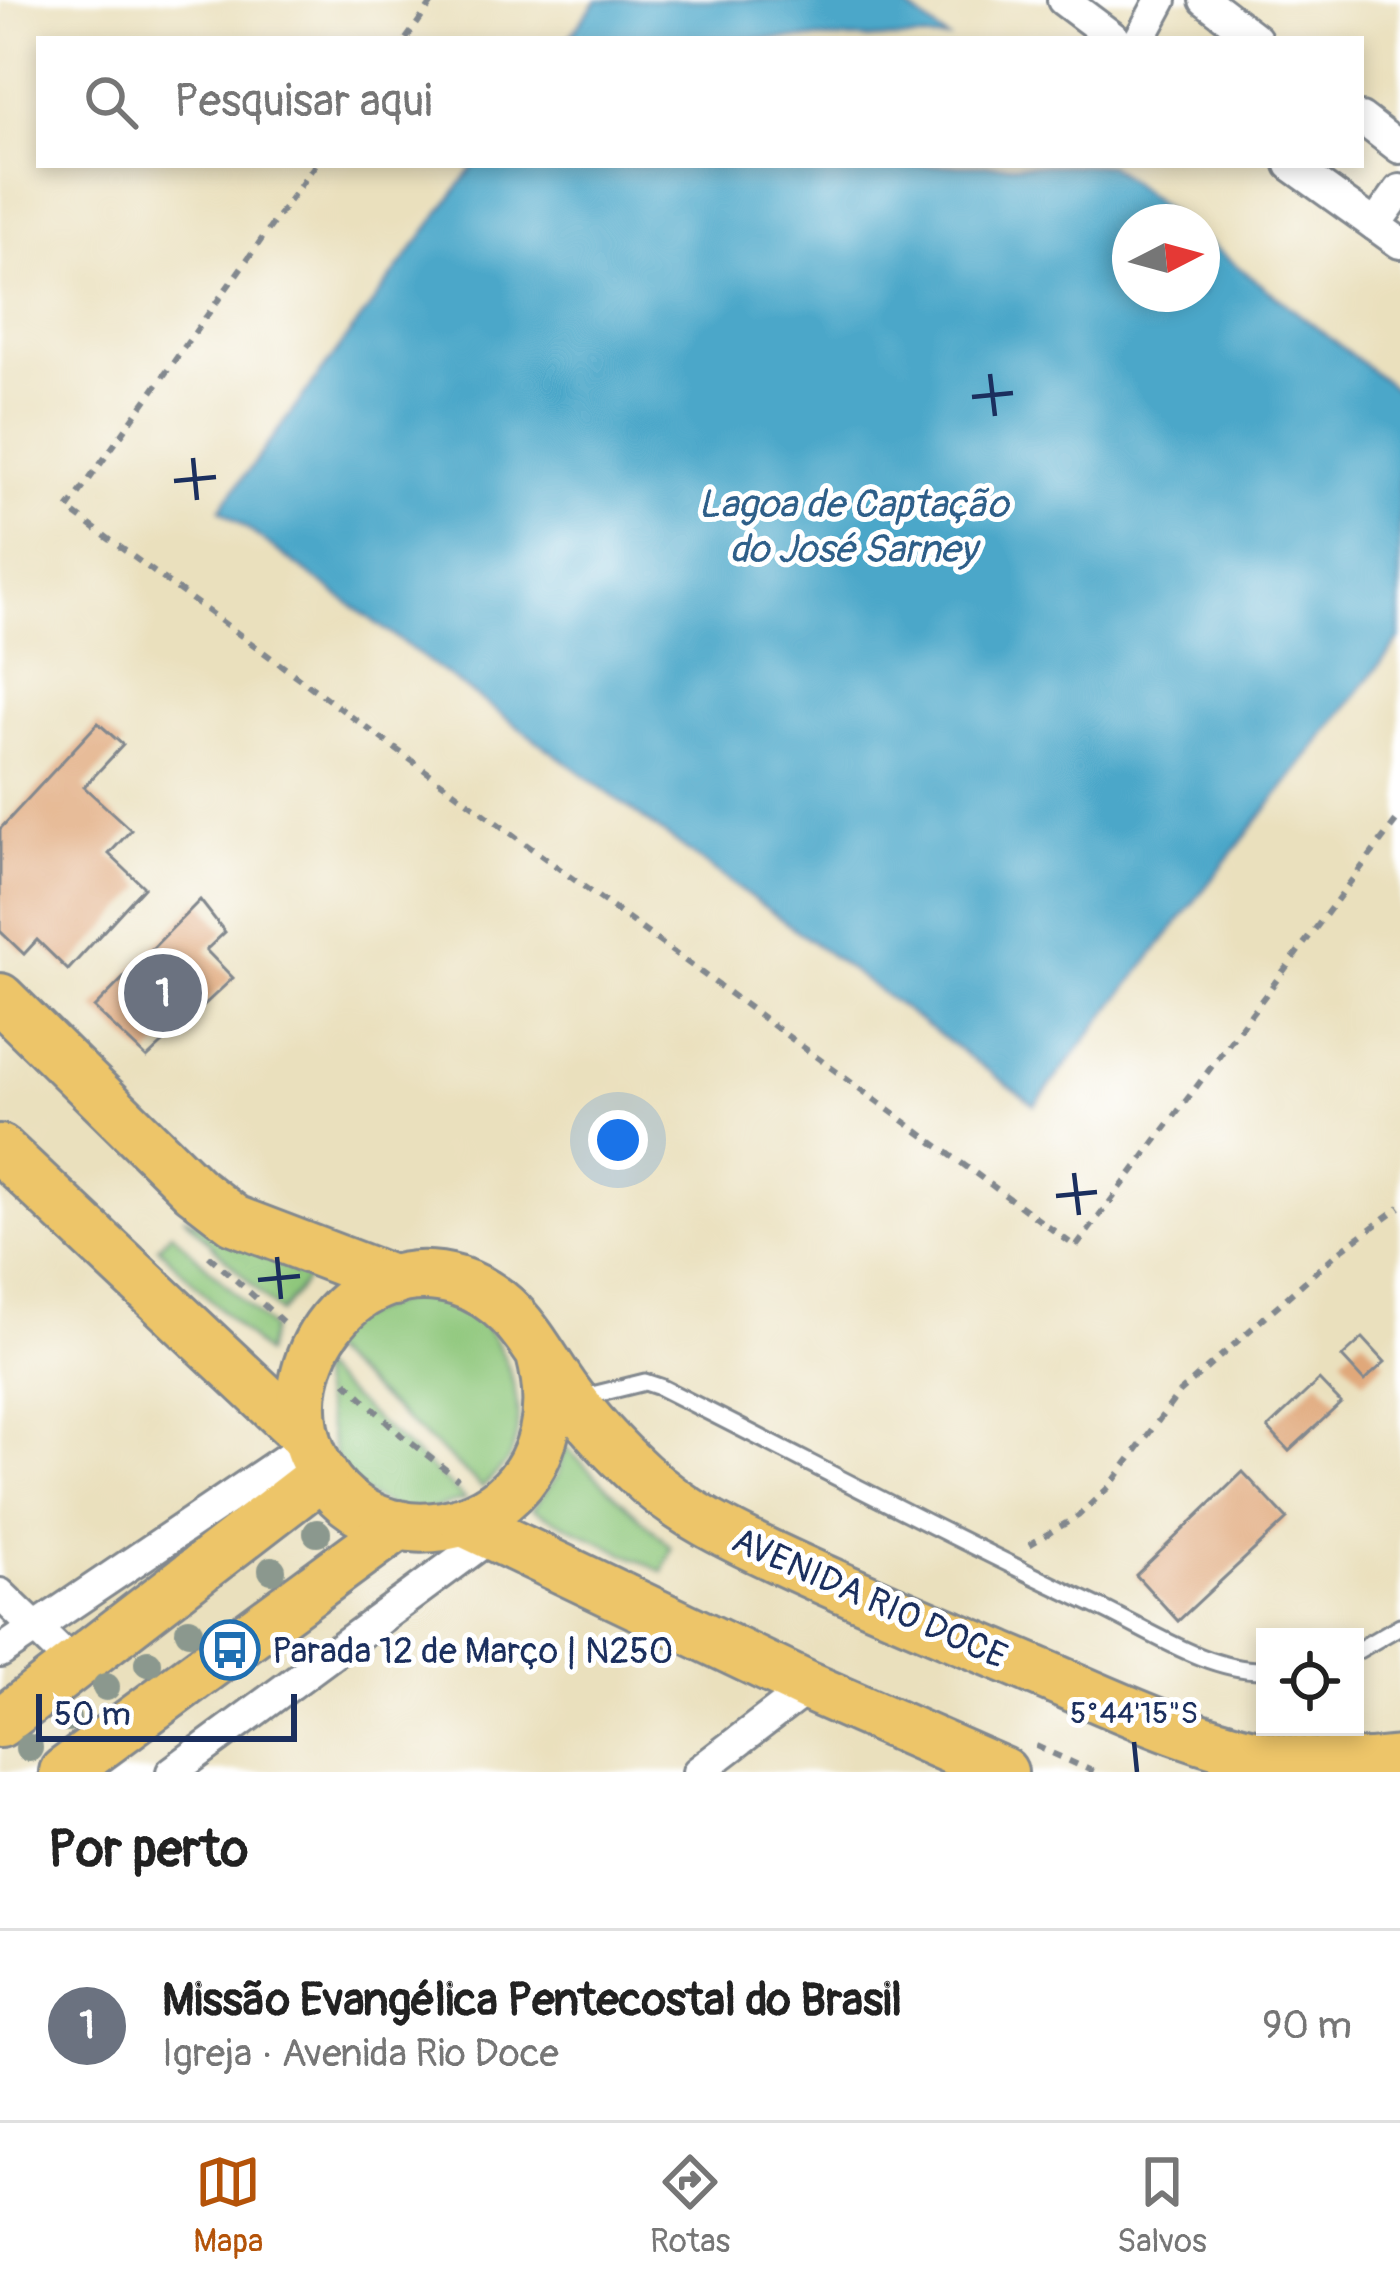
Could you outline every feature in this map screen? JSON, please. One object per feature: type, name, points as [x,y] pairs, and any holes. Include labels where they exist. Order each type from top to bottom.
[{"type":"main road","name":"AVENIDA RIO DOCE","points":[[0,998],[194,1189],[234,1220],[394,1281]]},
{"type":"main road","name":"AVENIDA RIO DOCE","points":[[0,1149],[279,1416],[344,1497],[369,1514],[399,1525],[478,1528],[809,1688],[1003,1772]]},
{"type":"main road","name":"AVENIDA RIO DOCE","points":[[312,1452],[301,1392],[312,1349],[338,1313],[373,1288],[394,1281],[424,1276],[453,1280],[482,1290],[506,1307],[527,1329],[572,1400],[642,1476],[700,1520],[842,1589],[1195,1737],[1284,1759],[1400,1761]]},
{"type":"main road","name":"AVENIDA RIO DOCE","points":[[478,1528],[520,1484],[539,1455],[549,1423],[550,1388],[541,1355]]},
{"type":"main road","points":[[0,1724],[76,1667],[312,1452]]},
{"type":"main road","points":[[64,1772],[399,1525]]},
{"type":"street","points":[[1063,0],[1111,36]]},
{"type":"street","points":[[1141,36],[1160,0]]},
{"type":"street","points":[[1205,0],[1252,36]]},
{"type":"street","points":[[1364,120],[1400,148]]},
{"type":"street","points":[[1295,168],[1388,234],[1400,190]]},
{"type":"street","points":[[0,1652],[312,1452]]},
{"type":"street","points":[[172,1772],[478,1528]]},
{"type":"street","points":[[0,1594],[76,1667]]},
{"type":"street","points":[[698,1772],[809,1688]]},
{"type":"lane","points":[[572,1400],[645,1382],[660,1387],[1001,1562],[1197,1653],[1256,1670]]},
{"type":"lane","points":[[1364,1647],[1400,1626]]},
{"type":"path","points":[[408,36],[434,0]]},
{"type":"path","points":[[313,168],[68,509],[1076,1247],[1400,816]]},
{"type":"path","points":[[1001,1562],[1078,1516],[1108,1487],[1179,1393],[1336,1254],[1400,1207]]},
{"type":"green space","points":[[183,1216],[310,1275],[280,1313]]},
{"type":"green space","points":[[171,1232],[271,1328],[265,1354],[158,1247]]},
{"type":"green space","points":[[422,1291],[461,1305],[480,1321],[493,1337],[511,1377],[518,1420],[515,1441],[506,1463],[482,1487],[323,1348],[339,1325]]},
{"type":"green space","points":[[315,1366],[465,1499],[409,1516],[341,1482]]},
{"type":"green space","points":[[564,1446],[672,1548],[663,1572],[532,1509],[558,1474]]},
{"type":"water","points":[[597,0],[898,0],[944,36],[570,36]]},
{"type":"water","name":"Lagoa de Captação do José Sarney","points":[[473,168],[1113,168],[1159,204],[1112,204],[1112,312],[1220,312],[1220,252],[1400,393],[1400,639],[1035,1105],[220,509]]},
{"type":"building","points":[[98,723],[123,745],[84,787],[131,830],[109,854],[144,887],[68,970],[37,940],[24,954],[0,931],[0,829]]},
{"type":"building","points":[[200,900],[225,932],[206,950],[233,978],[147,1058],[94,1008]]},
{"type":"building","points":[[1363,1338],[1385,1362],[1364,1381],[1342,1357]]},
{"type":"building","points":[[1319,1380],[1341,1403],[1289,1451],[1268,1428]]},
{"type":"building","points":[[1243,1472],[1287,1519],[1178,1621],[1136,1575]]},
{"type":"place","name":"Missão Evangélica Pentecostal do Brasil","points":[[163,993]]},
{"type":"place","name":"Parada 12 de Março | N250","points":[[230,1650]]}]
